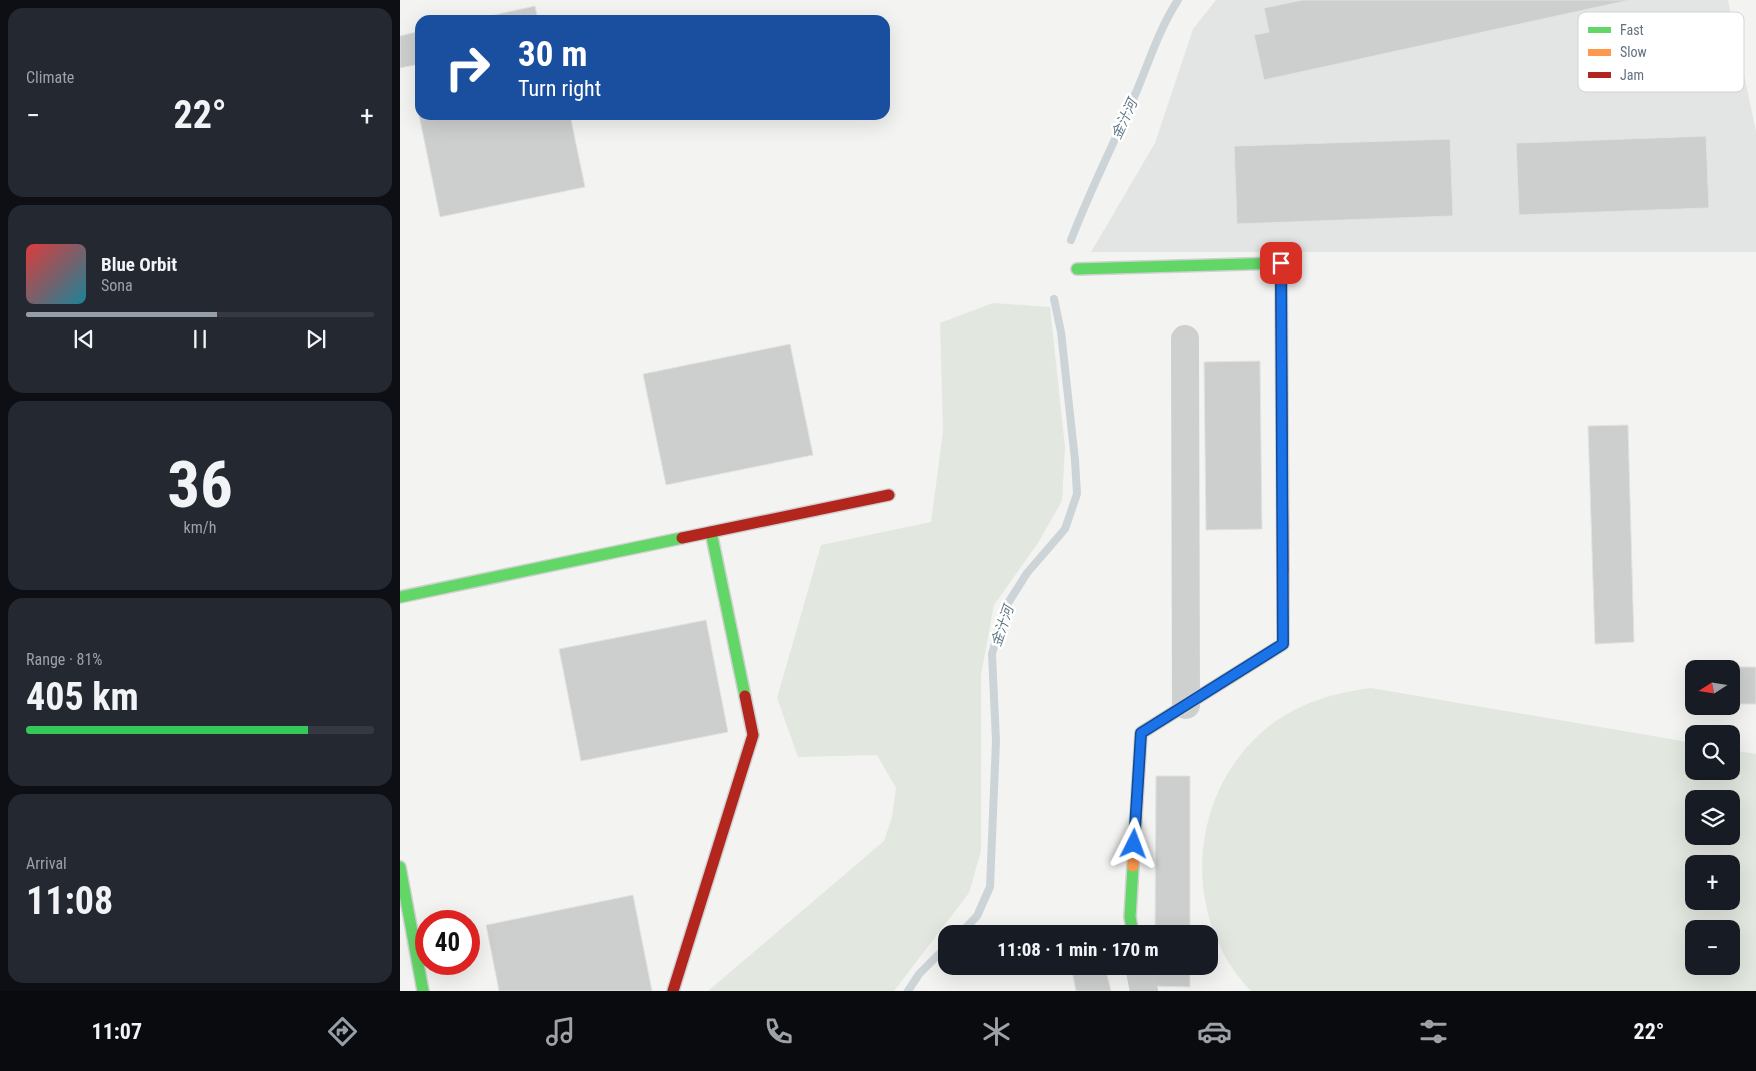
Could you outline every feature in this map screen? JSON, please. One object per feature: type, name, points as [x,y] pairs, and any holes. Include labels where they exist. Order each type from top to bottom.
[{"type":"street","points":[[1077,270],[1281,263],[1283,644],[1141,733],[1130,917],[1131,925]]},
{"type":"street","points":[[1185,338],[1186,704]]},
{"type":"street","points":[[400,597],[889,495]]},
{"type":"street","points":[[673,991],[753,735],[711,532]]},
{"type":"street","points":[[400,867],[423,991]]},
{"type":"street","points":[[1141,975],[1144,991]]},
{"type":"shaded area","points":[[1216,0],[1728,0],[1731,12],[1578,12],[1578,92],[1744,92],[1744,75],[1756,131],[1756,252],[1091,252],[1155,143],[1193,29]]},
{"type":"shaded area","points":[[993,303],[1050,307],[1065,447],[1062,501],[1038,543],[994,605],[981,675],[981,851],[969,893],[945,925],[938,925],[938,934],[894,991],[708,991],[884,841],[892,817],[896,788],[877,755],[798,757],[777,698],[821,545],[931,522],[943,432],[940,323]]},
{"type":"shaded area","points":[[1371,688],[1685,741],[1685,780],[1740,780],[1740,751],[1756,754],[1756,991],[1251,991],[1229,962],[1218,940],[1218,925],[1212,925],[1204,896],[1202,860],[1207,825],[1219,791],[1236,760],[1261,733],[1273,723],[1299,708],[1341,693]]},
{"type":"building","points":[[1302,0],[1630,0],[1264,80],[1254,35],[1269,32],[1264,8]]},
{"type":"building","points":[[535,6],[537,15],[494,15]]},
{"type":"building","points":[[415,32],[415,65],[400,68],[400,36]]},
{"type":"building","points":[[420,120],[571,120],[585,187],[440,217]]},
{"type":"building","points":[[1706,136],[1709,208],[1519,215],[1516,143]]},
{"type":"building","points":[[1450,139],[1453,216],[1237,224],[1234,146]]},
{"type":"building","points":[[790,344],[813,455],[666,485],[643,374]]},
{"type":"building","points":[[1260,361],[1262,529],[1206,530],[1204,362]]},
{"type":"building","points":[[1628,425],[1634,642],[1595,644],[1588,426]]},
{"type":"building","points":[[706,620],[728,732],[581,761],[559,649]]},
{"type":"building","points":[[1740,667],[1756,667],[1756,704],[1740,704]]},
{"type":"building","points":[[1156,776],[1190,776],[1190,925],[1155,925]]},
{"type":"building","points":[[633,895],[652,991],[499,991],[486,925]]},
{"type":"building","points":[[1073,975],[1107,975],[1111,991],[1076,991]]},
{"type":"building","points":[[1155,975],[1190,975],[1190,987],[1155,986]]},
{"type":"waterway","name":"金汁河","points":[[1071,240],[1137,91],[1158,38],[1178,0]]},
{"type":"waterway","name":"金汁河","points":[[968,925],[977,916],[990,887],[996,741],[992,654],[1005,608],[1027,573],[1065,529],[1077,494],[1061,332],[1054,299]]},
{"type":"waterway","name":"金汁河","points":[[908,991],[919,974],[938,955]]},
{"type":"traffic: fast","points":[[1077,269],[1281,263],[1281,274]]},
{"type":"traffic: fast","points":[[711,532],[745,696]]},
{"type":"traffic: fast","points":[[400,597],[682,538]]},
{"type":"traffic: fast","points":[[1131,925],[1130,917],[1133,866]]},
{"type":"traffic: fast","points":[[400,867],[423,991]]},
{"type":"traffic: slow","points":[[1133,866],[1141,733],[1283,644],[1283,571]]},
{"type":"traffic: jam","points":[[1281,274],[1283,571]]},
{"type":"traffic: jam","points":[[682,538],[889,495]]},
{"type":"traffic: jam","points":[[673,991],[753,735],[745,696]]},
{"type":"route","points":[[1134,844],[1141,733],[1283,644],[1281,263]]}]
